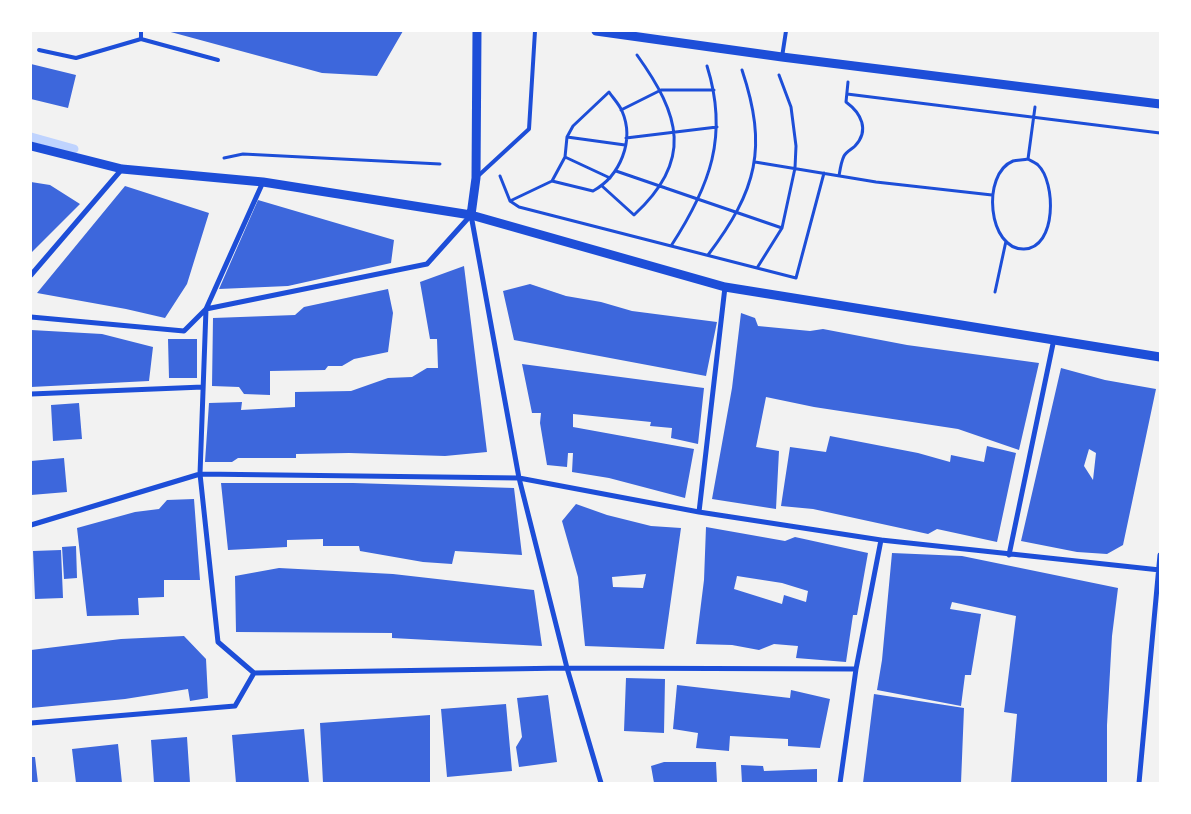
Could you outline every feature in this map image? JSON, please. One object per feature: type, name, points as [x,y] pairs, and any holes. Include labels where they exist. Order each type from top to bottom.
[{"type":"street","points":[[477,31],[476,178],[471,215],[519,478],[567,668],[601,783]]},
{"type":"street","points":[[596,31],[782,57],[1160,104]]},
{"type":"street","points":[[31,146],[122,169],[263,182],[471,215],[726,287],[1160,357]]},
{"type":"street","points":[[31,275],[122,169]]},
{"type":"street","points":[[31,317],[184,331],[206,309],[263,182]]},
{"type":"street","points":[[206,309],[427,264],[471,215]]},
{"type":"street","points":[[699,512],[726,287]]},
{"type":"street","points":[[206,309],[200,474],[218,642],[254,673],[567,668],[856,669]]},
{"type":"street","points":[[1009,555],[1054,339]]},
{"type":"street","points":[[31,394],[203,387]]},
{"type":"street","points":[[31,525],[200,474],[519,478],[699,512],[881,540],[1009,555],[1159,569]]},
{"type":"street","points":[[840,783],[856,669],[881,540]]},
{"type":"street","points":[[1139,783],[1160,555]]},
{"type":"street","points":[[31,723],[235,706],[254,673]]},
{"type":"lane","points":[[141,31],[141,39]]},
{"type":"lane","points":[[476,178],[530,129],[535,31]]},
{"type":"lane","points":[[782,57],[786,31]]},
{"type":"lane","points":[[39,50],[76,58],[141,39],[218,60]]},
{"type":"path","points":[[602,186],[634,215],[654,197],[660,188],[671,160],[675,132],[672,116],[661,90],[634,50]]},
{"type":"path","points":[[671,246],[698,200],[716,147],[717,127],[714,90],[705,60]]},
{"type":"path","points":[[708,255],[737,213],[755,162],[756,124],[752,99],[740,65]]},
{"type":"path","points":[[757,268],[782,228],[795,168],[796,146],[791,107],[777,70]]},
{"type":"path","points":[[839,176],[844,155],[860,140],[864,130],[856,110],[846,102],[849,74]]},
{"type":"path","points":[[621,110],[661,90],[714,90]]},
{"type":"path","points":[[510,201],[552,181],[565,157],[567,137],[573,126],[609,92],[621,110],[626,125],[625,145],[616,171],[602,186],[593,191],[552,181]]},
{"type":"path","points":[[847,94],[1160,133]]},
{"type":"path","points":[[1028,159],[1036,104]]},
{"type":"path","points":[[626,138],[717,127]]},
{"type":"path","points":[[567,137],[625,145]]},
{"type":"path","points":[[217,160],[243,154],[440,164]]},
{"type":"path","points":[[565,157],[610,178]]},
{"type":"path","points":[[1028,159],[1038,165],[1046,177],[1051,211],[1044,236],[1026,249],[1015,248],[1006,241],[998,230],[993,214],[992,195],[996,179],[1003,169],[1013,161],[1028,159]]},
{"type":"path","points":[[496,160],[504,191],[510,201],[518,207],[796,278],[824,173]]},
{"type":"path","points":[[755,162],[839,176],[992,195]]},
{"type":"path","points":[[616,171],[660,188],[782,228]]},
{"type":"path","points":[[995,292],[1006,241]]},
{"type":"building","points":[[167,31],[403,31],[377,76],[322,73]]},
{"type":"building","points":[[31,64],[76,75],[68,108],[31,99]]},
{"type":"building","points":[[31,182],[50,185],[80,204],[31,253]]},
{"type":"building","points":[[125,186],[209,213],[187,284],[165,318],[37,293]]},
{"type":"building","points":[[258,200],[394,240],[391,263],[288,286],[219,289]]},
{"type":"building","points":[[464,266],[487,452],[445,456],[349,453],[296,454],[296,458],[238,458],[232,462],[205,462],[209,403],[242,402],[241,410],[295,407],[295,392],[351,391],[388,378],[412,377],[427,368],[438,368],[437,339],[430,339],[420,282]]},
{"type":"building","points":[[530,284],[566,296],[601,302],[632,311],[717,322],[706,376],[514,340],[503,291]]},
{"type":"building","points":[[388,289],[393,313],[388,352],[354,359],[342,366],[328,366],[325,370],[270,371],[270,395],[244,394],[239,387],[212,386],[213,318],[295,315],[304,307]]},
{"type":"building","points":[[741,313],[755,318],[758,326],[810,331],[823,329],[907,345],[1039,363],[1019,450],[958,429],[814,407],[766,397],[756,447],[779,451],[776,509],[712,499],[732,388]]},
{"type":"building","points":[[31,330],[102,334],[153,347],[149,381],[31,387]]},
{"type":"building","points":[[168,339],[197,339],[197,378],[169,378]]},
{"type":"building","points":[[522,364],[704,388],[698,444],[671,438],[672,428],[650,426],[651,422],[573,414],[573,427],[694,449],[685,498],[609,478],[572,472],[573,453],[568,453],[567,467],[547,465],[540,423],[541,413],[532,413]]},
{"type":"building","points":[[1061,368],[1105,380],[1156,389],[1123,545],[1107,554],[1077,552],[1021,541]],"holes":[[[1089,449],[1096,453],[1093,480],[1084,466]]]},
{"type":"building","points":[[79,403],[82,439],[53,441],[51,405]]},
{"type":"building","points":[[830,436],[918,453],[950,462],[951,455],[984,462],[987,446],[1016,453],[997,542],[937,529],[928,534],[813,509],[781,506],[790,447],[826,452]]},
{"type":"building","points":[[64,458],[67,492],[31,495],[31,461]]},
{"type":"building","points":[[221,483],[353,483],[514,488],[522,555],[455,551],[452,564],[423,562],[360,551],[359,546],[323,546],[323,539],[287,540],[287,547],[228,550]]},
{"type":"building","points":[[194,499],[200,580],[164,580],[164,597],[138,598],[139,615],[87,616],[77,528],[135,512],[159,509],[167,500]]},
{"type":"building","points":[[576,504],[607,515],[651,526],[681,528],[664,649],[585,646],[578,577],[562,521]],"holes":[[[646,574],[643,588],[613,587],[612,577]]]},
{"type":"building","points":[[706,527],[785,541],[795,537],[868,553],[857,615],[853,615],[846,662],[796,658],[798,646],[774,644],[759,650],[732,645],[696,644],[704,580]],"holes":[[[737,576],[782,583],[808,591],[806,602],[784,595],[782,604],[734,589]]]},
{"type":"building","points":[[76,546],[77,578],[64,579],[62,547]]},
{"type":"building","points":[[61,550],[63,598],[35,599],[33,551]]},
{"type":"building","points":[[892,553],[962,556],[1118,588],[1112,636],[1107,725],[1107,783],[1011,783],[1017,714],[1004,712],[1016,616],[952,602],[950,609],[981,614],[971,675],[965,675],[961,706],[877,690],[882,660]]},
{"type":"building","points":[[279,568],[393,574],[534,590],[542,646],[392,638],[392,633],[236,632],[235,576]]},
{"type":"building","points":[[184,636],[206,659],[208,698],[190,701],[188,689],[125,699],[31,708],[31,650],[121,639]]},
{"type":"building","points":[[626,678],[665,679],[664,733],[624,731]]},
{"type":"building","points":[[677,685],[790,698],[791,690],[830,699],[820,748],[788,746],[788,739],[730,736],[729,751],[696,748],[698,733],[673,729]]},
{"type":"building","points":[[874,694],[964,708],[961,783],[863,783]]},
{"type":"building","points":[[548,695],[557,762],[519,767],[516,747],[522,737],[517,698]]},
{"type":"building","points":[[506,704],[512,771],[447,777],[441,709]]},
{"type":"building","points":[[430,715],[430,783],[323,783],[320,723]]},
{"type":"building","points":[[304,729],[309,783],[236,783],[232,735]]},
{"type":"building","points":[[187,737],[190,783],[154,783],[151,740]]},
{"type":"building","points":[[118,744],[122,783],[76,783],[72,749]]},
{"type":"building","points":[[31,757],[35,757],[38,783],[31,783]]},
{"type":"building","points":[[664,762],[716,762],[717,783],[654,783],[651,766]]},
{"type":"building","points":[[741,765],[763,766],[764,771],[817,769],[817,783],[742,783]]},
{"type":"waterway","points":[[31,137],[74,149]]}]
